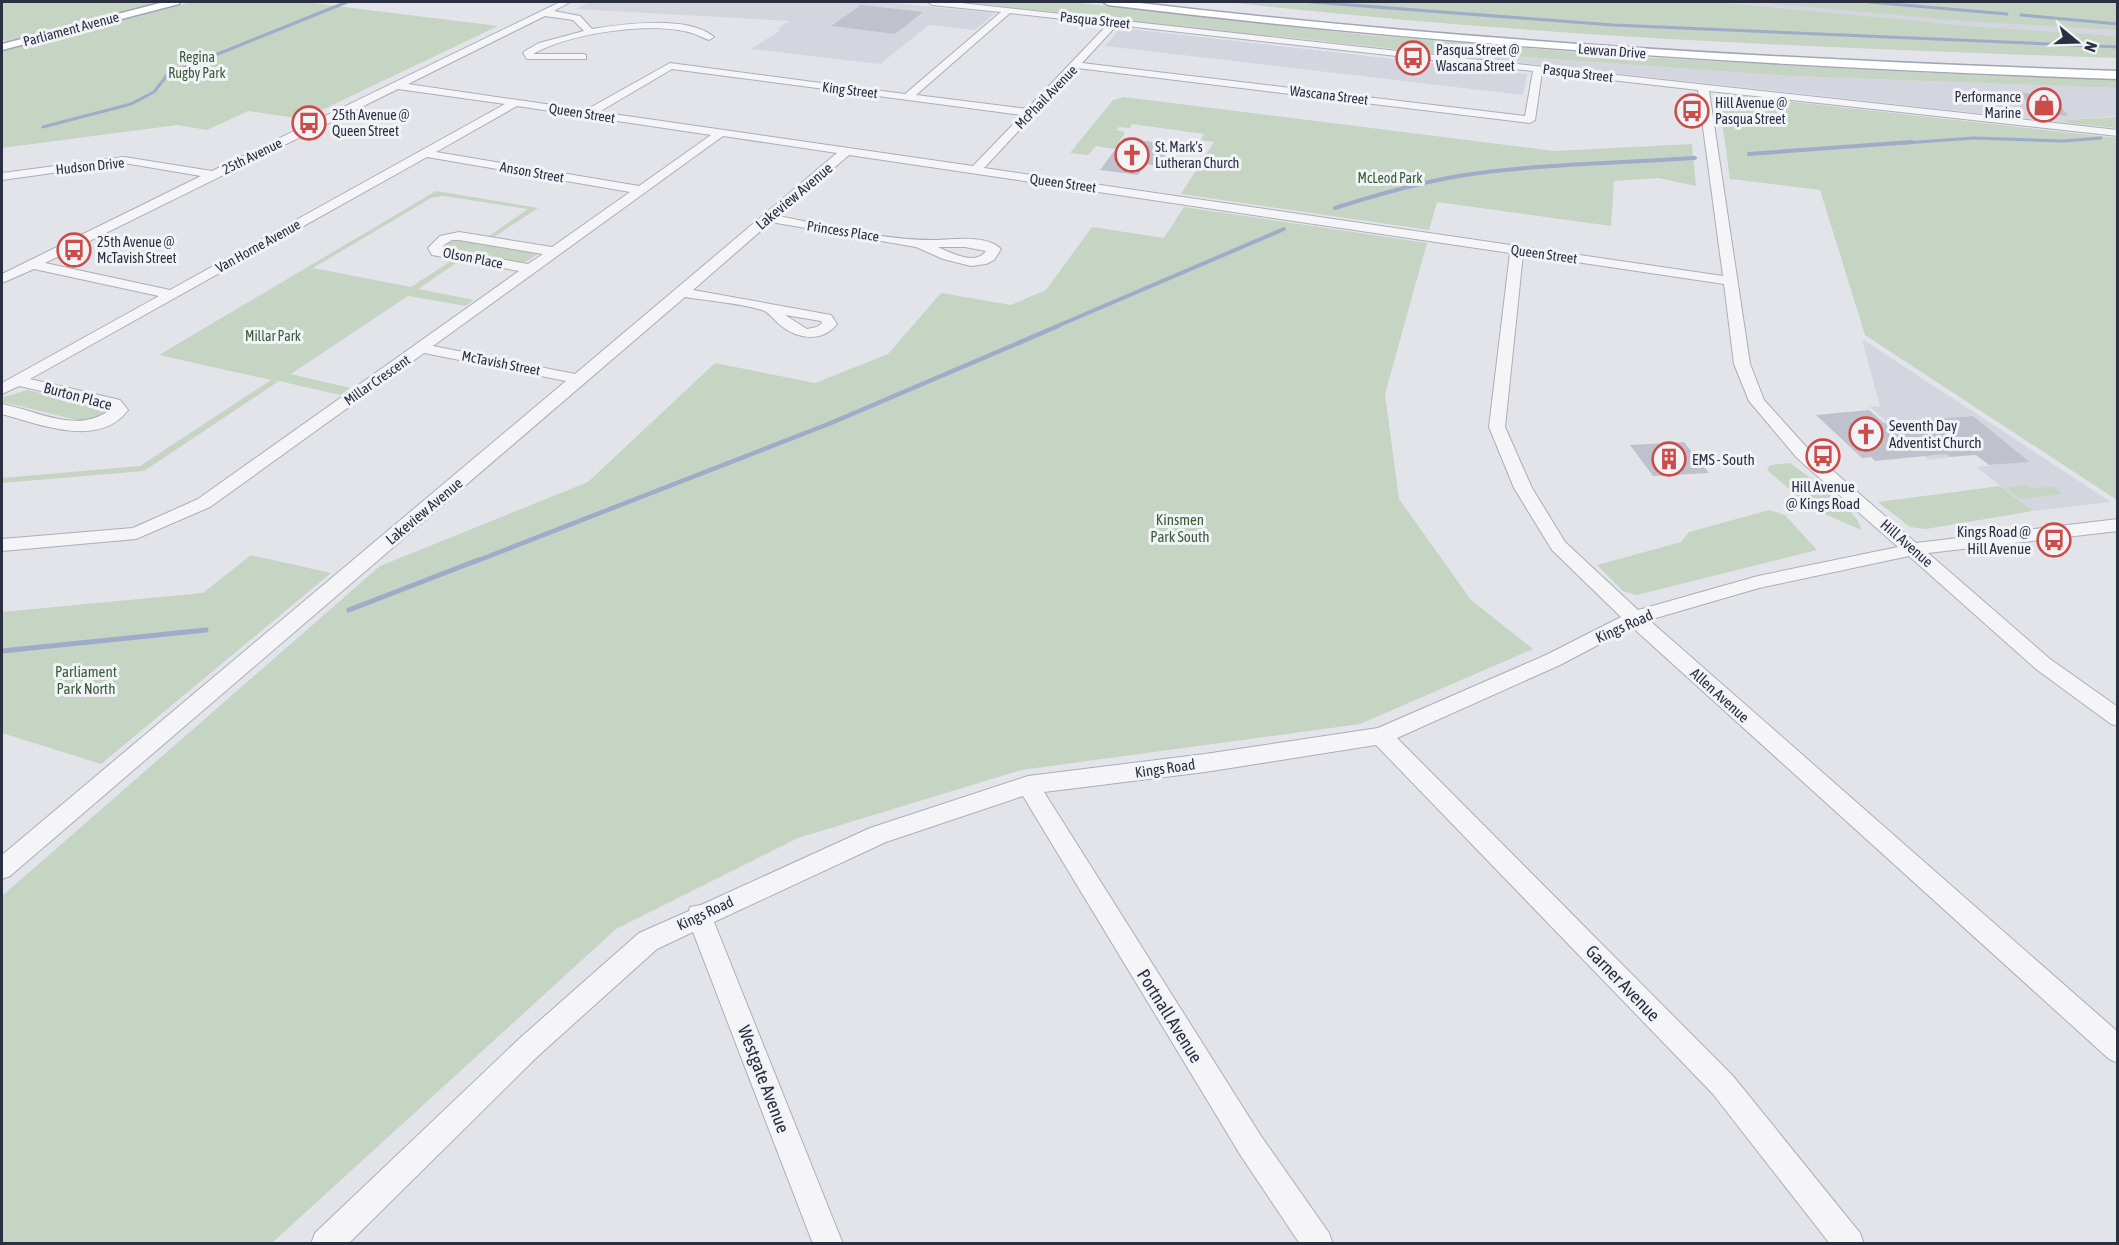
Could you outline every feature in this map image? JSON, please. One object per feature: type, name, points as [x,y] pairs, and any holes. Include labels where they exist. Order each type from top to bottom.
[{"type":"main road","name":"Parliament Avenue","points":[[2,47],[175,2]]},
{"type":"main road","name":"Lewvan Drive","points":[[1108,2],[1365,30],[1641,53],[1767,61],[2118,75]]},
{"type":"main road","name":"Lewvan Drive","points":[[1182,2],[1389,23],[1664,44],[2118,63]]},
{"type":"street","name":"25th Avenue","points":[[2,279],[566,2]]},
{"type":"street","name":"Pasqua Street","points":[[932,2],[2118,133]]},
{"type":"street","points":[[907,97],[1010,10]]},
{"type":"street","points":[[543,12],[580,18],[590,32]]},
{"type":"street","name":"McPhail Avenue","points":[[976,170],[1115,22]]},
{"type":"street","points":[[582,57],[539,58],[530,57],[528,54],[542,45],[590,32],[658,27],[702,31],[709,37]]},
{"type":"street","name":"Wascana Street","points":[[1076,65],[1530,120],[1538,69]]},
{"type":"street","name":"King Street","points":[[587,114],[670,66],[1030,113]]},
{"type":"street","name":"Queen Street","points":[[395,85],[1731,281]]},
{"type":"street","name":"Hill Avenue","points":[[1703,88],[1742,364],[1757,401],[1803,454],[1915,549],[2043,664],[2118,718]]},
{"type":"street","name":"Van Horne Avenue","points":[[2,389],[515,103]]},
{"type":"street","name":"Millar Crescent","points":[[2,545],[136,533],[204,503],[719,134]]},
{"type":"street","name":"Lakeview Avenue","points":[[2,869],[846,152]]},
{"type":"street","name":"Anson Street","points":[[424,153],[641,190]]},
{"type":"street","name":"Hudson Drive","points":[[2,176],[124,160],[214,175]]},
{"type":"street","name":"Princess Place","points":[[768,218],[918,243]]},
{"type":"street","name":"Olson Place","points":[[532,269],[437,252],[435,248],[437,243],[445,238],[465,236],[556,252]]},
{"type":"street","name":"Allen Avenue","points":[[1517,251],[1497,427],[1523,488],[1558,546],[1634,618],[2118,1050]]},
{"type":"street","points":[[31,264],[170,294]]},
{"type":"street","points":[[682,292],[771,309]]},
{"type":"street","name":"McTavish Street","points":[[423,348],[579,379]]},
{"type":"street","name":"Burton Place","points":[[2,409],[73,427],[88,427],[103,423],[120,410],[114,403],[17,381]]},
{"type":"street","name":"Kings Road","points":[[326,1244],[529,1047],[648,941],[699,915],[878,835],[1028,785],[1195,764],[1381,736],[1553,660],[1634,618],[1758,582],[1915,549],[2118,525]]},
{"type":"street","name":"Garner Avenue","points":[[1381,736],[1723,1085],[1849,1244]]},
{"type":"street","name":"Portnall Avenue","points":[[1028,785],[1251,1146],[1318,1244]]},
{"type":"street","name":"Westgate Avenue","points":[[699,915],[828,1244]]},
{"type":"shaded area","points":[[589,2],[881,2],[995,13],[975,30],[929,25],[880,64],[751,49],[781,30],[777,29],[789,21],[575,9]]},
{"type":"shaded area","points":[[1716,2],[2117,2],[2117,36],[1971,26]]},
{"type":"shaded area","points":[[1121,28],[1527,74],[1523,95],[1105,46]]},
{"type":"shaded area","points":[[1469,53],[1792,76],[2117,88],[2117,116],[2067,120],[2068,123],[1468,57]]},
{"type":"shaded area","points":[[1862,339],[2111,502],[2033,511],[1976,467],[2029,461],[1973,416],[1909,421],[1950,457],[1929,460],[1869,406],[1880,407]]},
{"type":"green space","points":[[2,2],[160,2],[6,41],[2,39]]},
{"type":"green space","name":"Regina Rugby Park","points":[[192,2],[304,2],[498,26],[303,119],[248,111],[207,130],[177,125],[2,148],[2,51]]},
{"type":"green space","points":[[961,2],[1071,2],[1366,35],[1641,57],[1937,73],[2117,79],[2117,88],[1792,76],[1469,53],[1468,57]]},
{"type":"green space","points":[[1228,2],[1716,2],[1971,26],[2117,36],[2117,58],[1672,39],[1450,24]]},
{"type":"green space","points":[[1754,2],[2117,2],[2117,30],[1964,21]]},
{"type":"green space","points":[[1732,95],[2117,138],[2117,500],[1865,335],[1820,190],[1730,179],[1719,100]]},
{"type":"green space","name":"McLeod Park","points":[[1124,97],[1554,151],[1692,144],[1696,186],[1659,178],[1614,181],[1611,226],[1437,202],[1429,230],[1181,194],[1214,142],[1201,140],[1204,134],[1132,124],[1130,128],[1119,127],[1116,130],[1125,132],[1115,149],[1096,146],[1088,155],[1070,153],[1113,100]]},
{"type":"green space","points":[[2117,117],[2117,128],[2068,123],[2066,120]]},
{"type":"green space","name":"Millar Park","points":[[436,191],[538,208],[494,237],[489,236],[528,209],[443,196],[431,198],[313,268],[411,287],[454,259],[461,260],[418,289],[474,300],[466,306],[408,296],[291,374],[350,388],[340,395],[279,381],[144,471],[2,483],[2,478],[140,466],[271,380],[159,355]]},
{"type":"green space","name":"Kinsmen Park South","points":[[1184,207],[1427,243],[1385,394],[1399,499],[1471,600],[1533,649],[1360,724],[1021,770],[798,838],[616,929],[272,1243],[2,1243],[2,896],[380,566],[588,482],[715,363],[815,383],[888,354],[941,293],[1011,305],[1046,290],[1092,227],[1164,238]]},
{"type":"green space","points":[[454,239],[538,254],[524,263],[442,246],[445,242]]},
{"type":"green space","points":[[27,390],[113,409],[89,423],[3,402],[4,397]]},
{"type":"green space","points":[[1790,463],[1843,504],[1859,522],[1861,530],[1811,508],[1767,470],[1770,465]]},
{"type":"green space","points":[[2027,485],[2031,489],[2053,486],[2063,494],[2020,499],[2006,488]]},
{"type":"green space","points":[[2000,486],[2033,511],[1926,529],[1910,527],[1878,502]]},
{"type":"green space","points":[[1769,510],[1785,515],[1817,550],[1637,595],[1623,591],[1597,565],[1681,542],[1689,532]]},
{"type":"green space","name":"Parliament Park North","points":[[251,555],[331,573],[101,764],[2,733],[2,612],[203,593]]},
{"type":"building","points":[[861,5],[923,12],[895,34],[831,26]]},
{"type":"building","name":"Performance Marine","points":[[2020,92],[2054,96],[2068,116],[2033,112]]},
{"type":"building","name":"St. Mark's Lutheran Church","points":[[1124,138],[1160,143],[1154,151],[1167,153],[1158,166],[1145,164],[1138,175],[1100,170]]},
{"type":"building","points":[[1869,410],[1884,423],[1973,416],[2030,462],[1989,465],[1976,455],[1950,457],[1946,454],[1875,461],[1871,457],[1862,458],[1816,415]]},
{"type":"building","name":"EMS - South","points":[[1684,442],[1709,473],[1653,476],[1630,445]]},
{"type":"waterway","points":[[43,127],[131,104],[154,92],[168,74],[347,2]]},
{"type":"waterway","points":[[1311,2],[1613,25],[2118,47]]},
{"type":"waterway","points":[[1869,2],[2007,14]]},
{"type":"waterway","points":[[2021,15],[2118,24]]},
{"type":"waterway","points":[[1891,144],[1974,138],[2063,141],[2101,138]]},
{"type":"waterway","points":[[1749,154],[1912,142]]},
{"type":"waterway","points":[[1335,208],[1397,190],[1459,176],[1547,166],[1695,158]]},
{"type":"waterway","points":[[1055,327],[1284,229]]},
{"type":"waterway","points":[[474,562],[831,423],[1058,326]]},
{"type":"waterway","points":[[349,610],[478,560]]},
{"type":"waterway","points":[[2,651],[206,630]]},
{"type":"place","name":"Pasqua Street @ Wascana Street","points":[[1413,58]]},
{"type":"place","name":"Performance Marine","points":[[2044,105]]},
{"type":"place","name":"Hill Avenue @ Pasqua Street","points":[[1692,111]]},
{"type":"place","name":"25th Avenue @ Queen Street","points":[[309,123]]},
{"type":"place","name":"St. Mark's Lutheran Church","points":[[1132,155]]},
{"type":"place","name":"25th Avenue @ McTavish Street","points":[[74,250]]},
{"type":"place","name":"Seventh Day Adventist Church","points":[[1866,434]]},
{"type":"place","name":"Hill Avenue @ Kings Road","points":[[1823,456]]},
{"type":"place","name":"EMS - South","points":[[1669,459]]},
{"type":"place","name":"Kings Road @ Hill Avenue","points":[[2054,540]]}]
